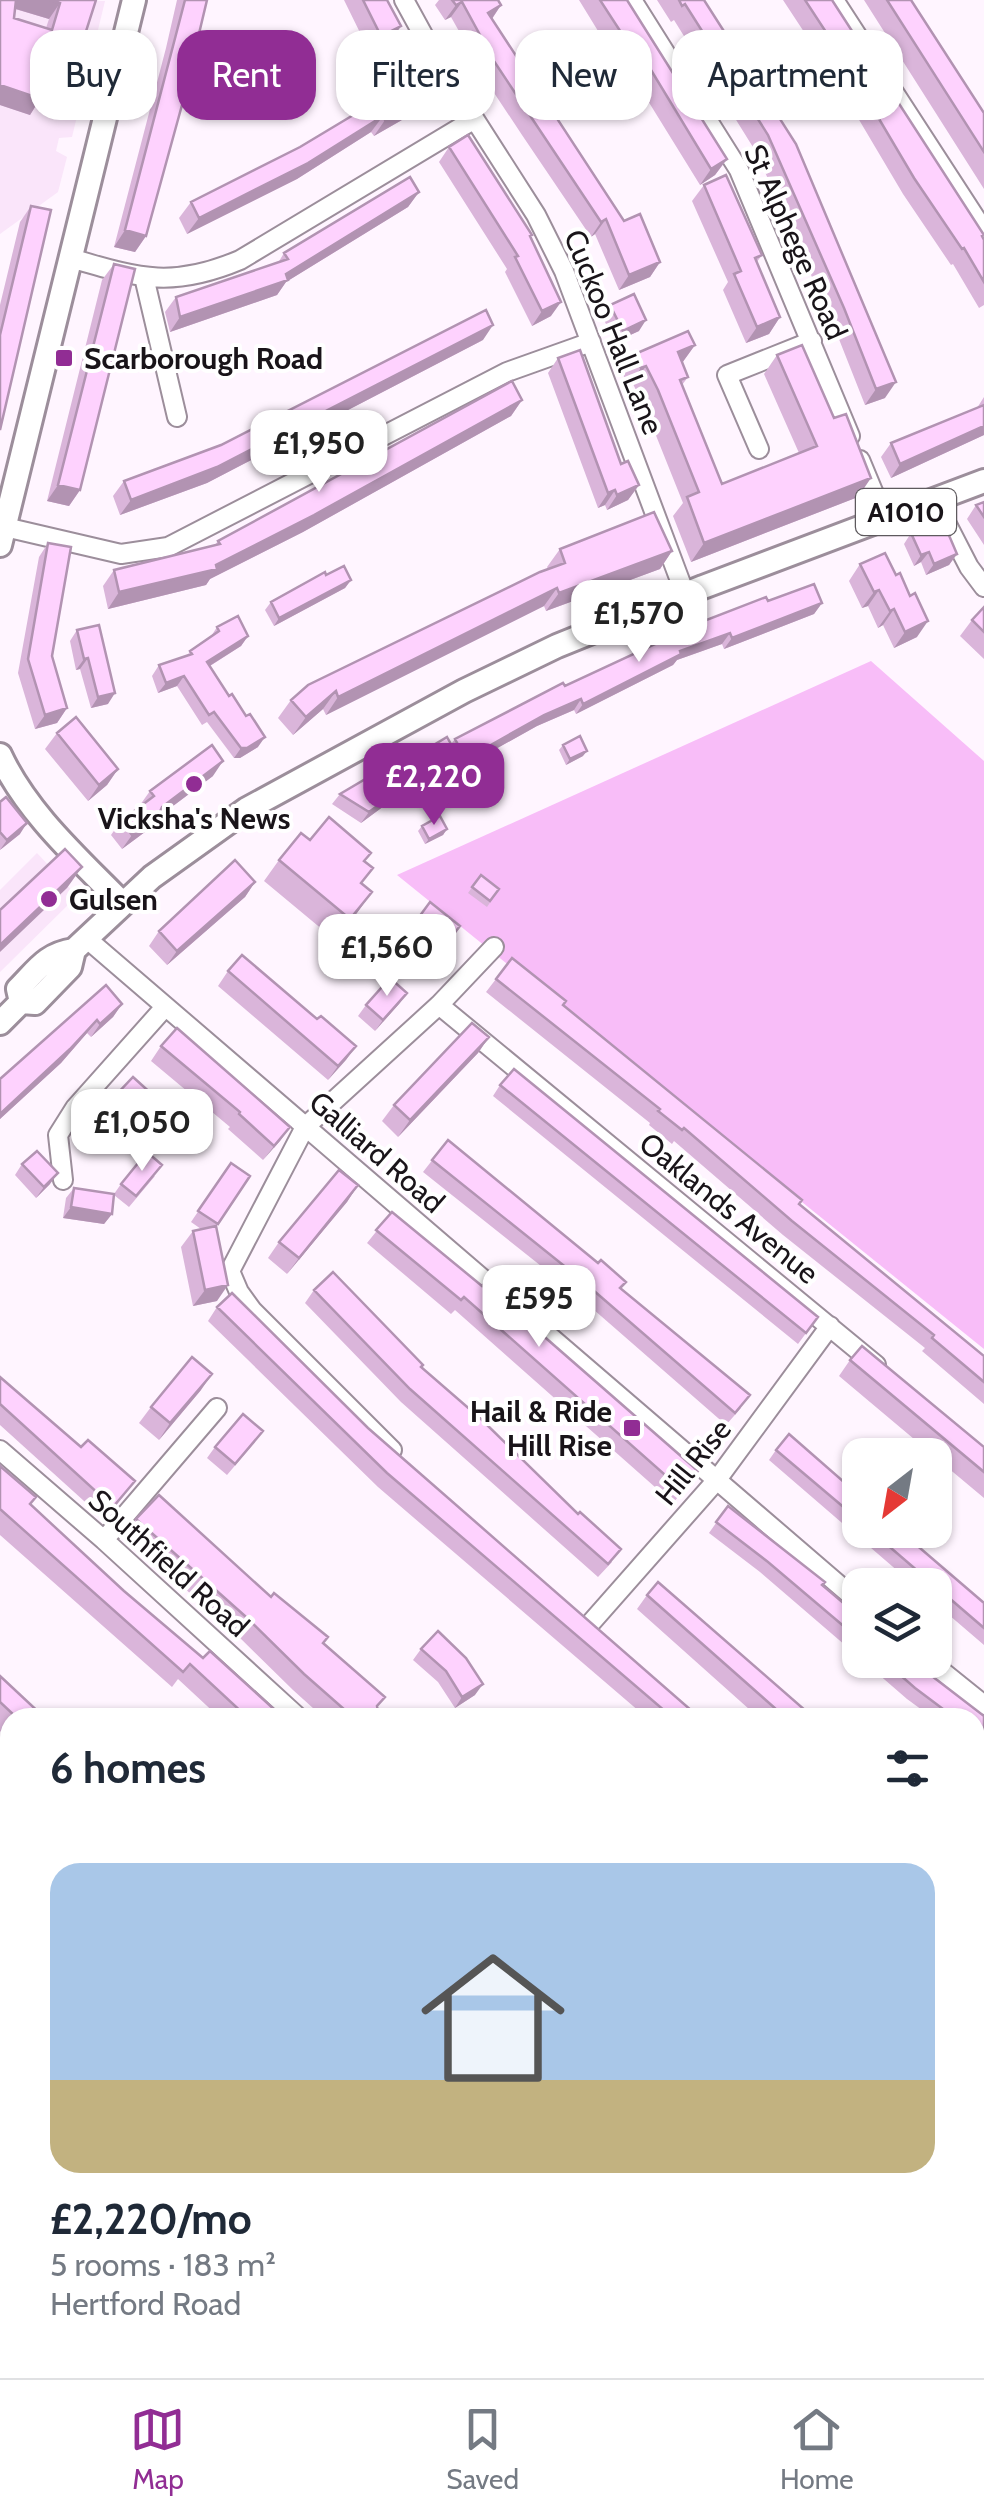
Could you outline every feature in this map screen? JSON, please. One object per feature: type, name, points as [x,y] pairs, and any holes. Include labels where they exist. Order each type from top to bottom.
[{"type":"main road","points":[[2,536],[134,0]]},
{"type":"main road","name":"A1010","points":[[0,1023],[21,1002],[18,989],[54,952],[80,944],[122,903],[200,841],[320,767],[464,690],[557,646],[984,481]]},
{"type":"main road","points":[[0,756],[44,819],[122,903]]},
{"type":"street","name":"St Alphege Road","points":[[632,0],[739,170],[884,520]]},
{"type":"street","points":[[834,0],[984,232]]},
{"type":"street","name":"Cuckoo Hall Lane","points":[[407,1],[423,30]]},
{"type":"street","points":[[70,258],[144,278],[196,276],[240,260],[473,120]]},
{"type":"street","name":"Cuckoo Hall Lane","points":[[473,120],[536,215],[564,271],[686,594]]},
{"type":"street","points":[[144,278],[177,417]]},
{"type":"street","points":[[759,448],[727,376],[812,341]]},
{"type":"street","points":[[2,536],[121,554],[168,547],[507,372],[591,342]]},
{"type":"street","points":[[935,502],[969,567],[984,587]]},
{"type":"street","name":"Galliard Road","points":[[80,944],[165,1007],[842,1588]]},
{"type":"street","points":[[400,1458],[252,1310],[238,1292],[230,1271],[306,1127],[439,1005],[494,947]]},
{"type":"street","name":"Oaklands Avenue","points":[[439,1005],[886,1373]]},
{"type":"street","points":[[63,1180],[58,1136],[74,1108],[165,1007]]},
{"type":"street","name":"Hill Rise","points":[[588,1624],[716,1481],[830,1326]]},
{"type":"street","points":[[104,1540],[217,1408]]},
{"type":"street","name":"Southfield Road","points":[[0,1450],[287,1708]]},
{"type":"street","points":[[950,1678],[984,1705]]},
{"type":"shaded area","points":[[0,0],[105,1],[98,30],[30,30],[30,120],[76,120],[72,137],[59,138],[56,151],[67,157],[58,192],[0,234]]},
{"type":"shaded area","points":[[871,661],[984,761],[984,1349],[397,875]]},
{"type":"shaded area","points":[[37,853],[77,896],[0,972],[0,890]]},
{"type":"building","points":[[0,0],[16,0],[14,18],[52,30],[30,30],[30,95],[0,85]]},
{"type":"building","points":[[50,0],[96,0],[86,30],[52,30],[60,3]]},
{"type":"building","points":[[185,0],[207,0],[200,30],[177,30]]},
{"type":"building","points":[[363,0],[387,0],[401,26],[378,30]]},
{"type":"building","points":[[452,0],[498,0],[501,5],[488,13],[515,54],[515,93],[495,63],[495,30],[477,30],[462,2],[456,5]]},
{"type":"building","points":[[600,0],[627,0],[646,30],[620,30]]},
{"type":"building","points":[[679,0],[704,0],[723,30],[701,30],[685,4],[682,6]]},
{"type":"building","points":[[805,0],[832,0],[851,30],[825,30]]},
{"type":"building","points":[[887,0],[911,0],[984,113],[984,152]]},
{"type":"building","points":[[177,31],[178,120],[146,236],[125,230],[154,120],[157,120]]},
{"type":"building","points":[[652,40],[672,72],[672,105],[652,72]]},
{"type":"building","points":[[903,110],[984,235],[984,282],[964,248],[914,178],[880,120],[903,120]]},
{"type":"building","points":[[345,120],[377,120],[308,163],[199,218],[191,202]]},
{"type":"building","points":[[533,120],[558,120],[624,221],[640,214],[660,262],[629,275],[606,219],[601,222]]},
{"type":"building","points":[[681,120],[702,120],[727,159],[711,169]]},
{"type":"building","points":[[758,120],[781,120],[796,144],[896,382],[876,389]]},
{"type":"building","points":[[468,135],[532,235],[561,302],[542,311],[515,257],[518,256],[449,147]]},
{"type":"building","points":[[726,175],[762,255],[755,258],[780,317],[757,327],[734,274],[741,271],[704,185]]},
{"type":"building","points":[[410,177],[419,192],[286,274],[288,280],[180,317],[176,297],[288,259],[284,253]]},
{"type":"building","points":[[31,206],[51,210],[0,430],[0,335]]},
{"type":"building","points":[[114,264],[135,269],[80,490],[58,485]]},
{"type":"building","points":[[634,294],[646,320],[623,331],[610,305]]},
{"type":"building","points":[[486,310],[493,325],[217,467],[131,500],[124,481],[221,445]]},
{"type":"building","points":[[688,331],[695,345],[678,352],[688,377],[680,380],[722,484],[817,446],[777,355],[802,345],[834,418],[846,414],[871,478],[704,543],[687,497],[699,492],[658,390],[635,354]]},
{"type":"building","points":[[580,350],[621,464],[628,461],[639,485],[617,495],[615,490],[608,493],[558,358]]},
{"type":"building","points":[[512,381],[522,400],[216,565],[217,569],[119,592],[114,570],[220,544],[218,541]]},
{"type":"building","points":[[984,405],[984,426],[900,464],[891,443]]},
{"type":"building","points":[[654,512],[672,551],[559,593],[557,588],[338,697],[336,691],[306,717],[291,700],[308,685],[565,563],[560,549]]},
{"type":"building","points":[[942,519],[957,554],[934,564],[929,552],[921,555],[911,533]]},
{"type":"building","points":[[48,543],[71,547],[52,656],[67,708],[45,715],[28,659]]},
{"type":"building","points":[[885,553],[910,596],[915,593],[928,621],[905,632],[894,609],[890,611],[879,590],[874,592],[860,564]]},
{"type":"building","points":[[344,566],[351,580],[279,618],[271,602],[325,572],[326,575]]},
{"type":"building","points":[[814,584],[822,603],[732,638],[730,633],[680,651],[681,654],[583,704],[581,699],[544,715],[466,759],[455,739],[563,683],[565,686],[678,631],[766,597],[768,601]]},
{"type":"building","points":[[984,607],[984,632],[972,620]]},
{"type":"building","points":[[238,616],[248,636],[207,662],[229,696],[232,694],[246,716],[250,714],[265,737],[247,748],[241,748],[214,712],[209,715],[184,676],[166,683],[159,665],[192,654],[190,651],[219,631],[217,627]]},
{"type":"building","points":[[99,625],[115,693],[98,697],[77,630]]},
{"type":"building","points":[[76,717],[118,769],[99,785],[57,733]]},
{"type":"building","points":[[580,736],[587,751],[570,759],[563,745]]},
{"type":"building","points":[[447,737],[456,753],[391,793],[369,812],[340,794],[379,771],[382,776]]},
{"type":"building","points":[[212,745],[223,761],[132,835],[121,821],[154,796],[150,791]]},
{"type":"building","points":[[6,797],[27,823],[7,840],[0,832],[0,802]]},
{"type":"building","points":[[440,816],[447,829],[429,839],[422,826]]},
{"type":"building","points":[[329,817],[371,853],[364,861],[373,868],[361,883],[372,892],[350,919],[279,860],[301,833],[310,840]]},
{"type":"building","points":[[65,849],[82,867],[0,945],[0,910]]},
{"type":"building","points":[[235,860],[255,882],[177,951],[159,931]]},
{"type":"building","points":[[481,875],[499,889],[490,901],[472,887]]},
{"type":"building","points":[[430,902],[460,926],[449,940],[419,917]]},
{"type":"building","points":[[242,955],[317,1019],[321,1016],[356,1046],[338,1066],[228,971]]},
{"type":"building","points":[[512,958],[566,1001],[563,1005],[802,1200],[799,1204],[984,1356],[984,1382],[932,1338],[934,1335],[684,1128],[496,979]]},
{"type":"building","points":[[390,978],[407,993],[383,1020],[366,1005]]},
{"type":"building","points":[[106,985],[122,1004],[100,1024],[97,1020],[0,1114],[0,1079]]},
{"type":"building","points":[[472,1023],[489,1037],[410,1120],[394,1105]]},
{"type":"building","points":[[177,1028],[290,1127],[274,1146],[161,1046]]},
{"type":"building","points":[[514,1069],[818,1317],[806,1333],[500,1085]]},
{"type":"building","points":[[133,1077],[176,1116],[158,1135],[116,1095]]},
{"type":"building","points":[[448,1140],[598,1263],[601,1260],[626,1282],[620,1288],[750,1395],[735,1413],[578,1277],[432,1160]]},
{"type":"building","points":[[37,1151],[58,1173],[44,1187],[22,1164]]},
{"type":"building","points":[[147,1152],[162,1165],[136,1196],[121,1184]]},
{"type":"building","points":[[231,1163],[250,1176],[218,1224],[198,1211]]},
{"type":"building","points":[[339,1170],[358,1185],[299,1258],[279,1242]]},
{"type":"building","points":[[74,1188],[114,1194],[112,1214],[71,1207]]},
{"type":"building","points":[[392,1212],[484,1284],[698,1471],[682,1490],[464,1297],[461,1300],[376,1230]]},
{"type":"building","points":[[216,1226],[228,1285],[205,1290],[193,1231]]},
{"type":"building","points":[[333,1272],[421,1367],[481,1419],[578,1514],[621,1549],[608,1564],[410,1389],[314,1290]]},
{"type":"building","points":[[232,1293],[368,1428],[689,1708],[661,1708],[387,1473],[217,1307]]},
{"type":"building","points":[[862,1346],[984,1447],[984,1472],[952,1445],[952,1438],[943,1438],[850,1360]]},
{"type":"building","points":[[192,1357],[212,1374],[170,1423],[151,1407]]},
{"type":"building","points":[[0,1377],[81,1447],[88,1440],[135,1481],[113,1507],[0,1404]]},
{"type":"building","points":[[243,1414],[263,1431],[235,1464],[215,1447]]},
{"type":"building","points":[[789,1434],[842,1480],[842,1506],[776,1450]]},
{"type":"building","points":[[0,1466],[36,1497],[30,1504],[124,1591],[203,1658],[210,1651],[273,1708],[237,1708],[190,1664],[183,1672],[0,1509]]},
{"type":"building","points":[[159,1495],[271,1597],[274,1593],[328,1637],[323,1643],[385,1697],[377,1708],[343,1708],[136,1519]]},
{"type":"building","points":[[728,1506],[825,1582],[822,1585],[842,1602],[842,1625],[768,1562],[716,1522]]},
{"type":"building","points":[[891,1548],[920,1548],[943,1568],[914,1568]]},
{"type":"building","points":[[952,1576],[984,1603],[984,1628],[952,1600]]},
{"type":"building","points":[[658,1582],[803,1708],[775,1708],[647,1595]]},
{"type":"building","points":[[438,1631],[466,1658],[483,1684],[462,1697],[446,1671],[421,1649]]},
{"type":"building","points":[[0,1676],[34,1708],[6,1708],[0,1702]]},
{"type":"building","points":[[904,1678],[935,1678],[974,1708],[942,1708]]},
{"type":"place","name":"Scarborough Road","points":[[64,358]]},
{"type":"place","name":"Vicksha's News","points":[[194,784]]},
{"type":"place","name":"Gulsen","points":[[49,899]]},
{"type":"place","name":"Hail & Ride Hill Rise","points":[[632,1428]]}]
